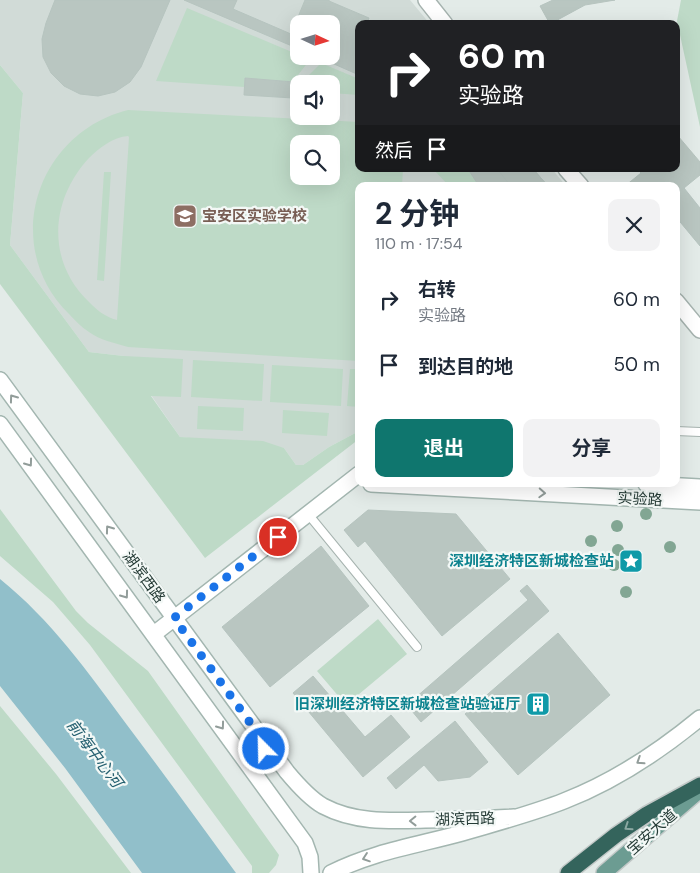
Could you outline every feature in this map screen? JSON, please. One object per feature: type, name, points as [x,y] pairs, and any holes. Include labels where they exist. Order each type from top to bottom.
[{"type":"highway","points":[[568,873],[623,829],[700,785]]},
{"type":"main road","points":[[426,0],[442,20]]},
{"type":"main road","points":[[568,172],[577,182]]},
{"type":"main road","points":[[680,306],[700,330]]},
{"type":"main road","name":"湖滨西路","points":[[0,380],[298,786],[321,804],[344,814],[364,819],[392,821],[514,817]]},
{"type":"main road","name":"湖滨西路","points":[[0,424],[305,843],[310,857],[311,873]]},
{"type":"main road","points":[[154,634],[308,514],[355,480]]},
{"type":"main road","name":"实验路","points":[[680,486],[700,487]]},
{"type":"main road","name":"实验路","points":[[426,487],[700,502]]},
{"type":"main road","points":[[331,873],[359,860],[514,817],[558,803],[595,788],[625,771],[681,734],[700,718]]},
{"type":"main road","points":[[240,753],[246,757],[253,758],[258,756],[264,746],[262,739]]},
{"type":"main road","name":"宝安大道","points":[[604,873],[700,790]]},
{"type":"lane","points":[[680,431],[700,432]]},
{"type":"lane","points":[[308,514],[417,646]]},
{"type":"shaded area","name":"宝安区实验学校","points":[[0,0],[410,0],[427,20],[355,20],[355,172],[554,172],[563,182],[355,182],[355,433],[329,447],[303,465],[296,465],[284,448],[180,437],[124,356],[89,352],[10,245],[23,93],[0,65]]},
{"type":"green space","points":[[681,0],[700,0],[700,127],[680,35],[680,20],[677,20]]},
{"type":"green space","points":[[187,8],[290,51],[290,65],[306,65],[298,75],[290,75],[290,82],[245,78],[244,87],[156,81]]},
{"type":"green space","points":[[0,65],[23,93],[10,245],[89,352],[183,359],[181,397],[151,396],[180,437],[263,441],[284,448],[296,465],[303,465],[329,447],[355,433],[355,442],[205,558],[0,284]]},
{"type":"green space","points":[[319,65],[326,65],[355,77],[355,95],[340,94],[340,75],[309,75]]},
{"type":"green space","points":[[128,110],[290,118],[290,125],[340,125],[340,121],[355,122],[355,172],[403,172],[402,182],[355,182],[355,361],[128,347],[107,341],[89,332],[69,314],[48,287],[36,257],[33,226],[38,195],[51,167],[70,142],[96,123]],"holes":[[[128,136],[117,320],[98,310],[75,286],[65,268],[58,230],[66,192],[76,175],[89,158],[102,147],[117,138]]]},
{"type":"green space","points":[[104,172],[111,172],[104,281],[97,280]]},
{"type":"green space","points":[[436,172],[470,172],[476,182],[445,182]]},
{"type":"green space","points":[[193,360],[264,364],[262,401],[191,397]]},
{"type":"green space","points":[[272,365],[343,369],[341,406],[270,402]]},
{"type":"green space","points":[[350,369],[355,369],[355,407],[347,406]]},
{"type":"green space","points":[[198,406],[244,408],[243,431],[197,429]]},
{"type":"green space","points":[[283,410],[329,413],[327,436],[282,433]]},
{"type":"green space","points":[[0,509],[76,611],[88,623],[148,671],[279,855],[276,865],[269,873],[252,873],[252,866],[90,645],[53,602],[0,556]]},
{"type":"green space","points":[[378,619],[407,654],[346,705],[317,671]]},
{"type":"green space","points":[[0,706],[56,774],[131,873],[0,873]]},
{"type":"water","name":"前海中心河","points":[[0,579],[36,611],[83,666],[236,873],[142,873],[65,768],[0,686]]},
{"type":"building","points":[[55,0],[170,0],[141,67],[130,82],[115,92],[98,96],[80,94],[64,86],[51,73],[43,57],[42,39]]},
{"type":"building","points":[[184,0],[237,0],[233,9],[290,34],[290,45]]},
{"type":"building","points":[[305,0],[329,0],[369,18],[368,20],[355,20],[355,73],[336,65],[340,65],[340,15],[299,15]]},
{"type":"building","points":[[553,0],[615,0],[585,5],[557,20],[548,20],[540,6]]},
{"type":"building","points":[[245,78],[290,82],[290,98],[244,95]]},
{"type":"building","points":[[680,138],[700,162],[700,175],[684,188],[700,208],[700,246],[680,222],[680,182],[630,182],[641,173],[680,172]]},
{"type":"building","points":[[470,172],[536,172],[544,182],[476,182]]},
{"type":"building","points":[[499,172],[536,172],[544,182],[508,182]]},
{"type":"building","points":[[368,510],[456,514],[510,579],[442,636],[365,541],[358,547],[344,530]]},
{"type":"building","points":[[321,546],[369,606],[270,687],[222,627]]},
{"type":"building","points":[[527,585],[549,611],[421,722],[407,705],[528,600],[520,591]]},
{"type":"building","name":"旧深圳经济特区新城检查站验证厅","points":[[558,633],[610,695],[518,775],[465,714]]},
{"type":"building","points":[[313,676],[365,737],[391,715],[410,737],[363,777],[293,693]]},
{"type":"building","points":[[455,721],[488,762],[470,777],[438,781],[424,765],[396,789],[387,778]]},
{"type":"place","name":"宝安区实验学校","points":[[185,216]]},
{"type":"place","name":"深圳经济特区新城检查站","points":[[631,561]]},
{"type":"place","name":"旧深圳经济特区新城检查站验证厅","points":[[538,704]]},
{"type":"route","points":[[264,749],[262,739],[174,618],[278,537]]}]
